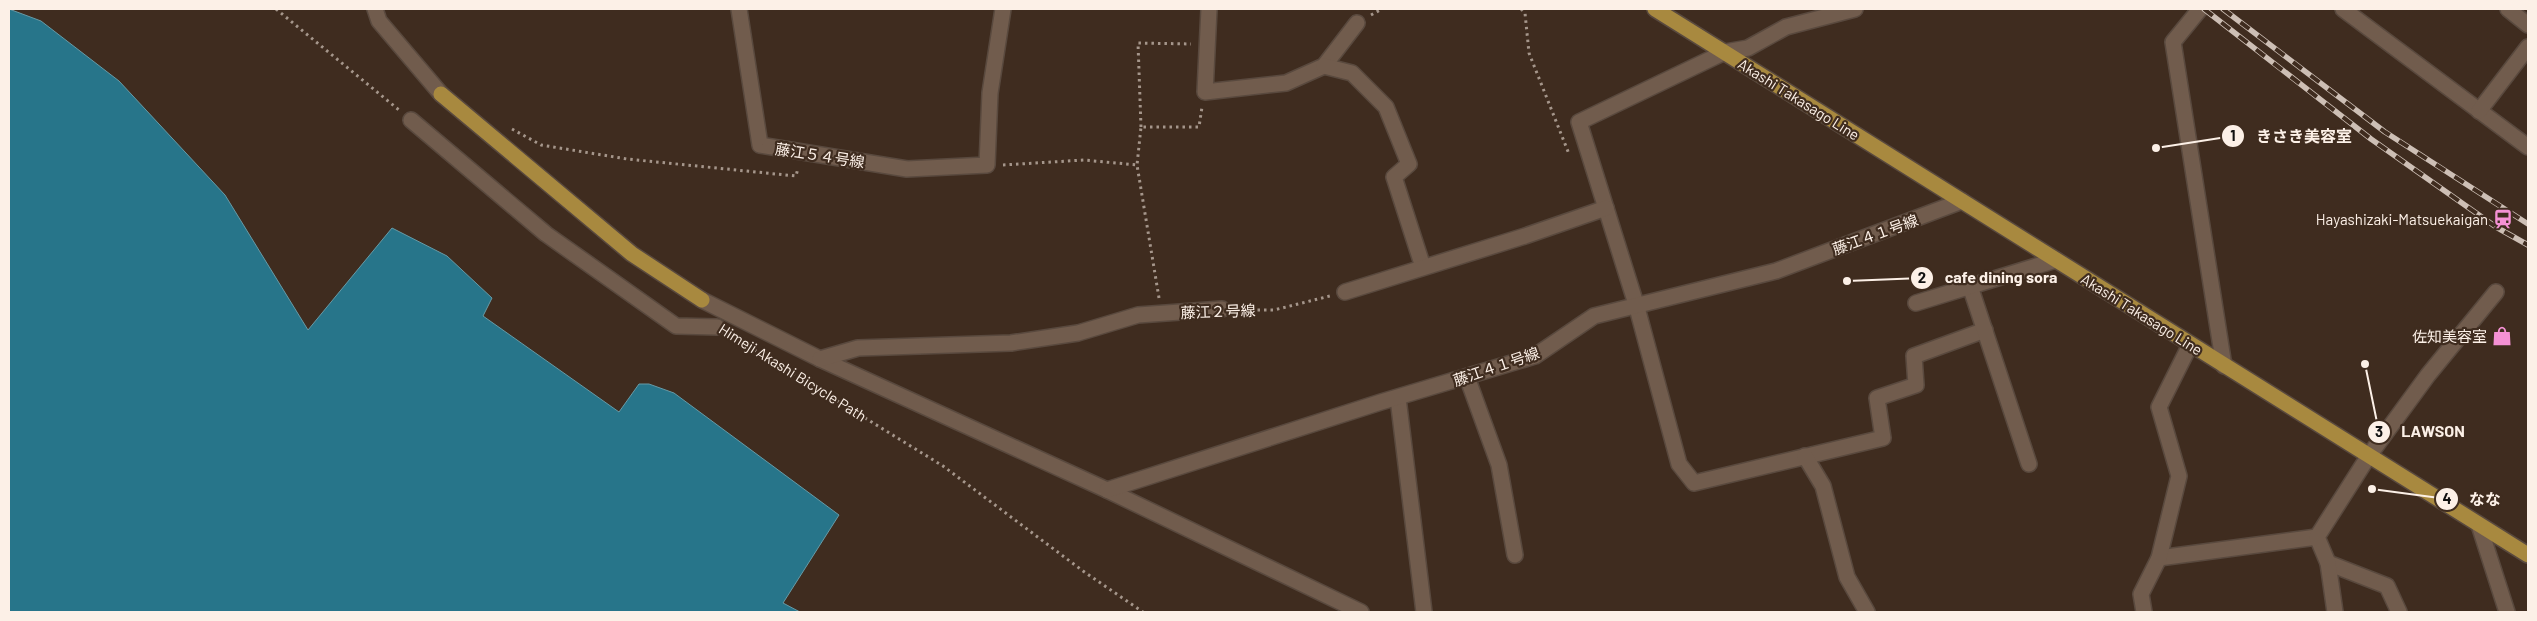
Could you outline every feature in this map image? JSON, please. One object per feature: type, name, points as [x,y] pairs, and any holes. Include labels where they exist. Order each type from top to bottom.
[{"type":"main road","name":"Akashi Takasago Line","points":[[1655,9],[2368,457],[2528,555]]},
{"type":"main road","points":[[441,94],[632,254],[702,300]]},
{"type":"street","points":[[375,9],[379,21],[441,94]]},
{"type":"street","name":"藤江５４号線","points":[[739,9],[760,145],[907,169],[987,165]]},
{"type":"street","points":[[987,165],[990,93],[1003,9]]},
{"type":"street","points":[[1209,9],[1205,44],[1205,92],[1286,83],[1324,66],[1357,23]]},
{"type":"street","points":[[1855,9],[1786,27],[1748,48],[1725,52],[1579,122],[1636,304],[1679,464],[1694,483],[1883,438],[1877,398],[1916,385],[1914,356],[1985,330]]},
{"type":"street","points":[[2200,9],[2173,42],[2224,366]]},
{"type":"street","points":[[2343,9],[2528,147]]},
{"type":"street","points":[[2508,9],[2528,25]]},
{"type":"street","points":[[2479,110],[2528,47]]},
{"type":"street","points":[[1324,66],[1352,73],[1386,107],[1409,164],[1394,177],[1423,267]]},
{"type":"street","points":[[411,120],[546,234],[676,326],[717,327]]},
{"type":"street","name":"藤江４１号線","points":[[1108,490],[1535,356],[1594,316],[1636,304],[1776,271],[1962,201]]},
{"type":"street","points":[[1344,292],[1525,236],[1606,208]]},
{"type":"street","points":[[1916,303],[2056,260]]},
{"type":"street","points":[[1970,286],[2029,464]]},
{"type":"street","points":[[2158,558],[2317,537],[2368,457],[2428,375],[2496,292]]},
{"type":"street","points":[[702,300],[820,359],[1108,490],[1360,612]]},
{"type":"street","name":"藤江２号線","points":[[820,359],[858,348],[1011,343],[1078,333],[1138,315],[1222,309]]},
{"type":"street","points":[[2144,612],[2141,594],[2158,558],[2178,476],[2159,407],[2190,345]]},
{"type":"street","points":[[1467,377],[1499,465],[1515,555]]},
{"type":"street","points":[[1398,398],[1424,612]]},
{"type":"street","points":[[1805,456],[1823,486],[1847,577],[1867,612]]},
{"type":"street","points":[[2479,525],[2507,612]]},
{"type":"street","points":[[2317,537],[2328,563],[2335,612]]},
{"type":"street","points":[[2328,563],[2387,586],[2398,612]]},
{"type":"path","points":[[276,9],[411,120]]},
{"type":"path","points":[[1521,9],[1525,13],[1529,53],[1570,157]]},
{"type":"path","points":[[1161,313],[1137,165],[1141,128],[1138,43],[1205,44]]},
{"type":"path","points":[[1141,128],[1199,128],[1205,92]]},
{"type":"path","points":[[505,125],[541,145],[627,159],[796,176],[801,152]]},
{"type":"path","points":[[987,165],[1084,160],[1137,165]]},
{"type":"path","name":"藤江２号線","points":[[1222,309],[1274,310],[1344,292]]},
{"type":"path","name":"Himeji Akashi Bicycle Path","points":[[717,327],[943,466],[1083,571],[1144,612]]},
{"type":"water","points":[[9,9],[41,21],[119,81],[225,195],[308,330],[392,228],[447,256],[492,298],[483,316],[619,412],[639,384],[649,384],[674,393],[839,515],[783,603],[800,612],[9,612]]},
{"type":"railway","points":[[2204,9],[2371,139],[2496,227],[2528,245]]},
{"type":"railway","points":[[2223,9],[2385,132],[2528,224]]},
{"type":"place","name":"きさき美容室","points":[[2156,148]]},
{"type":"place","name":"Hayashizaki-Matsuekaigan","points":[[2503,219]]},
{"type":"place","name":"cafe dining sora","points":[[1847,281]]},
{"type":"place","name":"佐知美容室","points":[[2502,336]]},
{"type":"place","name":"LAWSON","points":[[2365,364]]},
{"type":"place","name":"なな","points":[[2372,489]]}]
